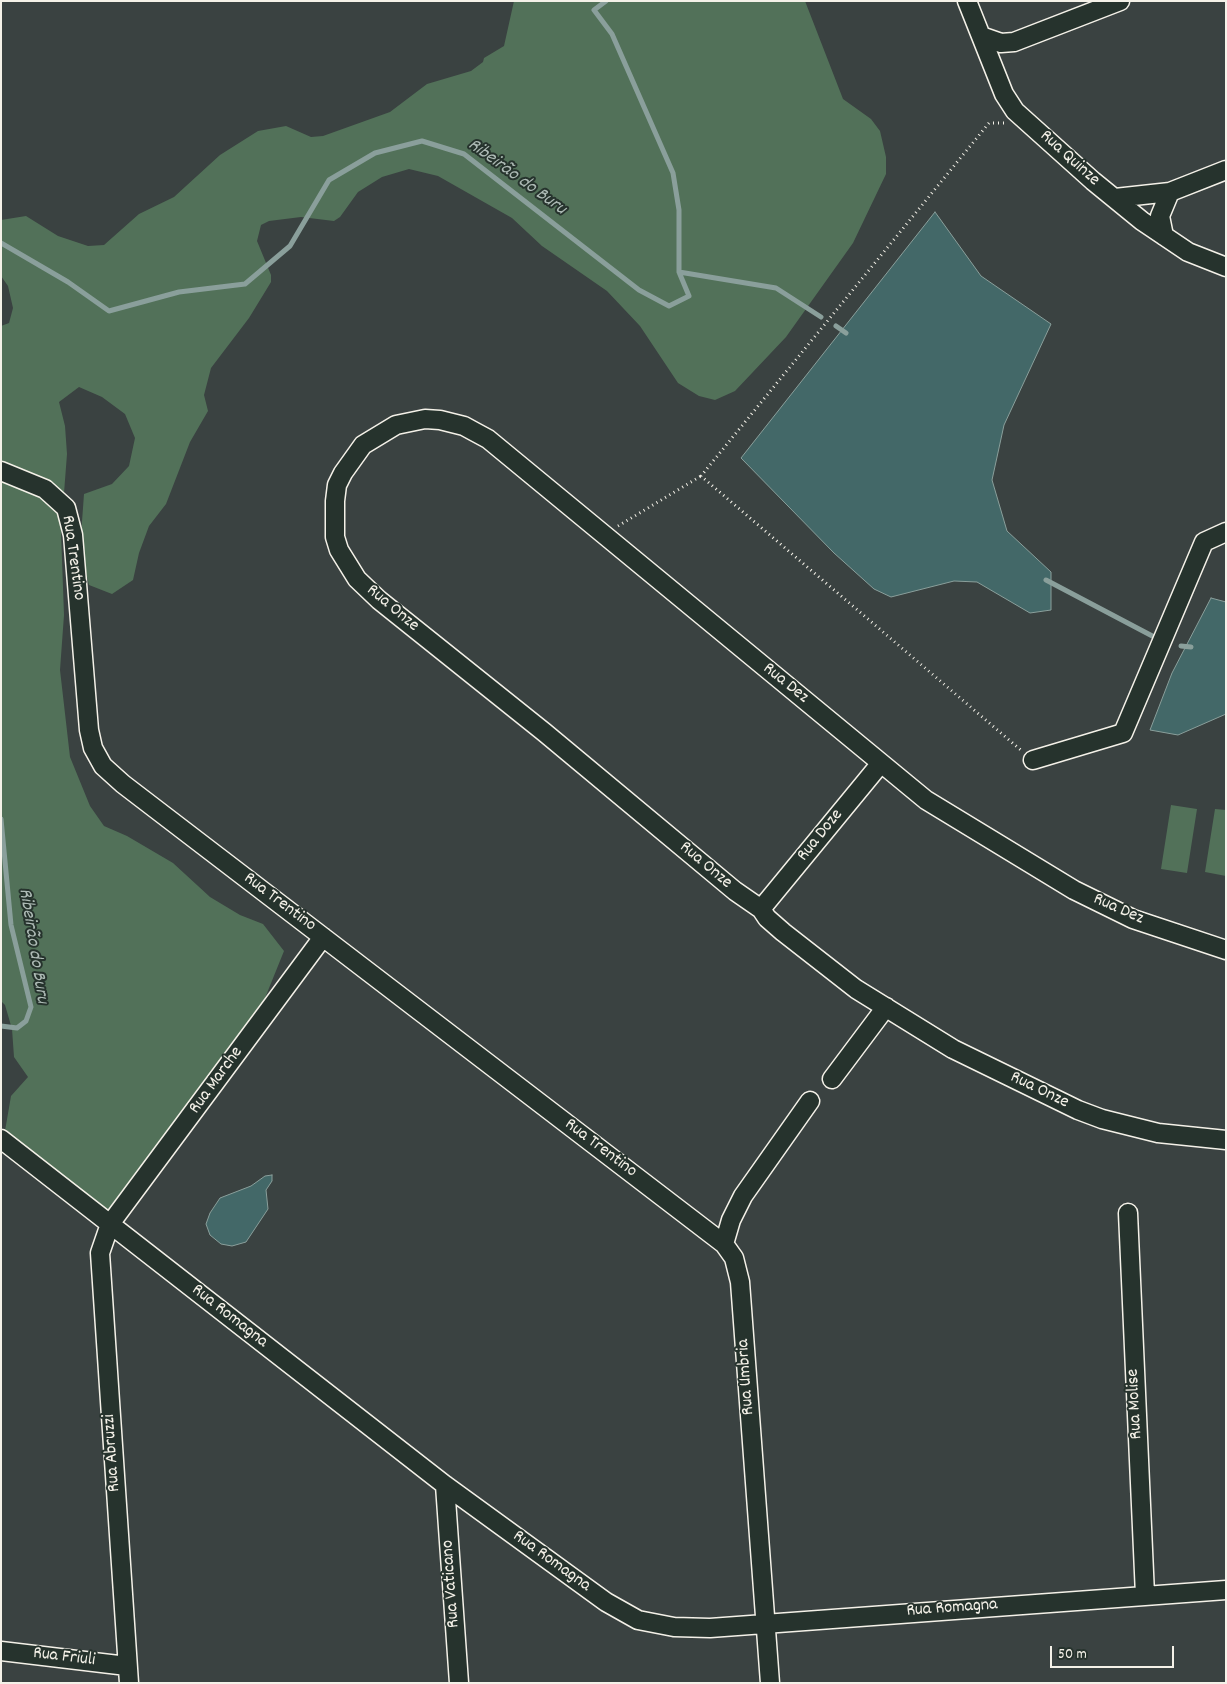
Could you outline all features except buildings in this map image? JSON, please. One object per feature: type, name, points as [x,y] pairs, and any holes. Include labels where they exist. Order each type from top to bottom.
[{"type":"street","name":"Rua Quinze","points":[[967,1],[1004,94],[1015,111],[1115,198],[1164,236],[1188,252],[1226,267]]},
{"type":"street","points":[[981,36],[1001,43],[1014,42],[1120,1]]},
{"type":"street","points":[[996,74],[999,62],[1006,50],[1014,42]]},
{"type":"street","points":[[1115,198],[1170,192],[1226,170]]},
{"type":"street","points":[[1164,236],[1160,216],[1170,192]]},
{"type":"street","name":"Rua Dez","points":[[363,445],[383,431],[413,421],[440,420],[464,426],[488,440],[926,800],[1074,890],[1133,918],[1226,950]]},
{"type":"street","name":"Rua Onze","points":[[363,445],[348,464],[337,485],[334,507],[334,529],[338,550],[357,579],[379,600],[544,732],[735,890],[761,909],[767,918],[783,932],[856,989],[953,1049],[1078,1110],[1102,1119],[1158,1133],[1226,1140]]},
{"type":"street","name":"Rua Trentino","points":[[1,471],[45,489],[66,508],[73,535],[89,730],[93,748],[103,766],[123,784],[724,1244]]},
{"type":"street","points":[[1033,760],[1123,733],[1204,542],[1226,532]]},
{"type":"street","name":"Rua Doze","points":[[761,909],[881,763]]},
{"type":"street","name":"Rua Marche","points":[[110,1224],[323,937]]},
{"type":"street","points":[[832,1079],[886,1007]]},
{"type":"street","points":[[724,1244],[731,1220],[743,1196],[810,1100]]},
{"type":"street","name":"Rua Romagna","points":[[1,1139],[445,1485],[606,1602],[638,1620],[674,1627],[710,1628],[1226,1590]]},
{"type":"street","name":"Rua Molise","points":[[1128,1212],[1145,1595]]},
{"type":"street","name":"Rua Abruzzi","points":[[110,1224],[100,1253],[128,1674]]},
{"type":"street","name":"Rua Umbria","points":[[724,1244],[734,1258],[740,1282],[770,1683]]},
{"type":"street","name":"Rua Vaticano","points":[[445,1485],[459,1683]]},
{"type":"street","name":"Rua Friuli","points":[[1,1651],[128,1674]]},
{"type":"path","points":[[603,534],[701,476],[989,123],[1032,126]]},
{"type":"path","points":[[701,476],[1033,760]]},
{"type":"green space","points":[[514,1],[805,1],[843,99],[871,119],[880,131],[886,157],[886,174],[853,243],[786,337],[735,391],[715,400],[699,396],[678,383],[640,326],[607,291],[542,246],[512,218],[438,176],[409,169],[382,177],[358,192],[340,217],[334,221],[301,217],[269,221],[261,225],[257,241],[271,275],[271,282],[249,318],[211,368],[204,395],[208,411],[190,442],[166,504],[149,526],[139,553],[133,580],[112,594],[89,585],[80,549],[84,494],[112,484],[129,466],[135,438],[125,414],[102,397],[79,387],[59,402],[65,426],[67,454],[61,532],[64,615],[60,670],[70,757],[90,806],[104,826],[127,836],[173,863],[210,897],[240,915],[263,924],[284,951],[263,1003],[114,1216],[52,1186],[46,1161],[23,1148],[5,1131],[11,1096],[28,1077],[14,1057],[12,1029],[5,1005],[1,1001],[1,326],[9,323],[13,308],[8,286],[1,276],[1,220],[26,216],[58,236],[88,246],[104,245],[139,214],[174,197],[220,155],[258,131],[286,126],[311,137],[323,136],[390,112],[427,84],[471,71],[483,62],[484,58],[504,46]]},
{"type":"green space","points":[[1171,805],[1197,809],[1187,873],[1161,869]]},
{"type":"green space","points":[[1215,809],[1226,810],[1226,876],[1205,872]]},
{"type":"water","points":[[935,212],[981,276],[1051,324],[1004,425],[992,480],[1007,531],[1051,572],[1051,610],[1030,613],[977,582],[954,581],[891,597],[874,589],[834,553],[741,458]]},
{"type":"water","points":[[1211,598],[1226,602],[1226,714],[1178,735],[1150,730],[1172,673]]},
{"type":"water","points":[[272,1175],[272,1181],[266,1190],[268,1209],[246,1242],[232,1246],[221,1244],[210,1235],[206,1224],[210,1213],[220,1198],[251,1186],[265,1176]]},
{"type":"waterway","name":"Ribeirão do Buru","points":[[1,243],[68,282],[109,311],[179,292],[245,284],[290,246],[329,180],[375,153],[422,141],[464,154],[639,290],[669,306],[689,296],[679,272],[679,210],[673,173],[612,34],[594,10],[606,1]]},
{"type":"waterway","points":[[679,272],[776,288],[821,317]]},
{"type":"waterway","points":[[836,326],[846,333]]},
{"type":"waterway","points":[[1046,580],[1158,639]]},
{"type":"waterway","points":[[1181,646],[1191,647]]},
{"type":"waterway","name":"Ribeirão do Buru","points":[[1,819],[11,925],[31,1007],[26,1021],[17,1028],[1,1026]]}]
